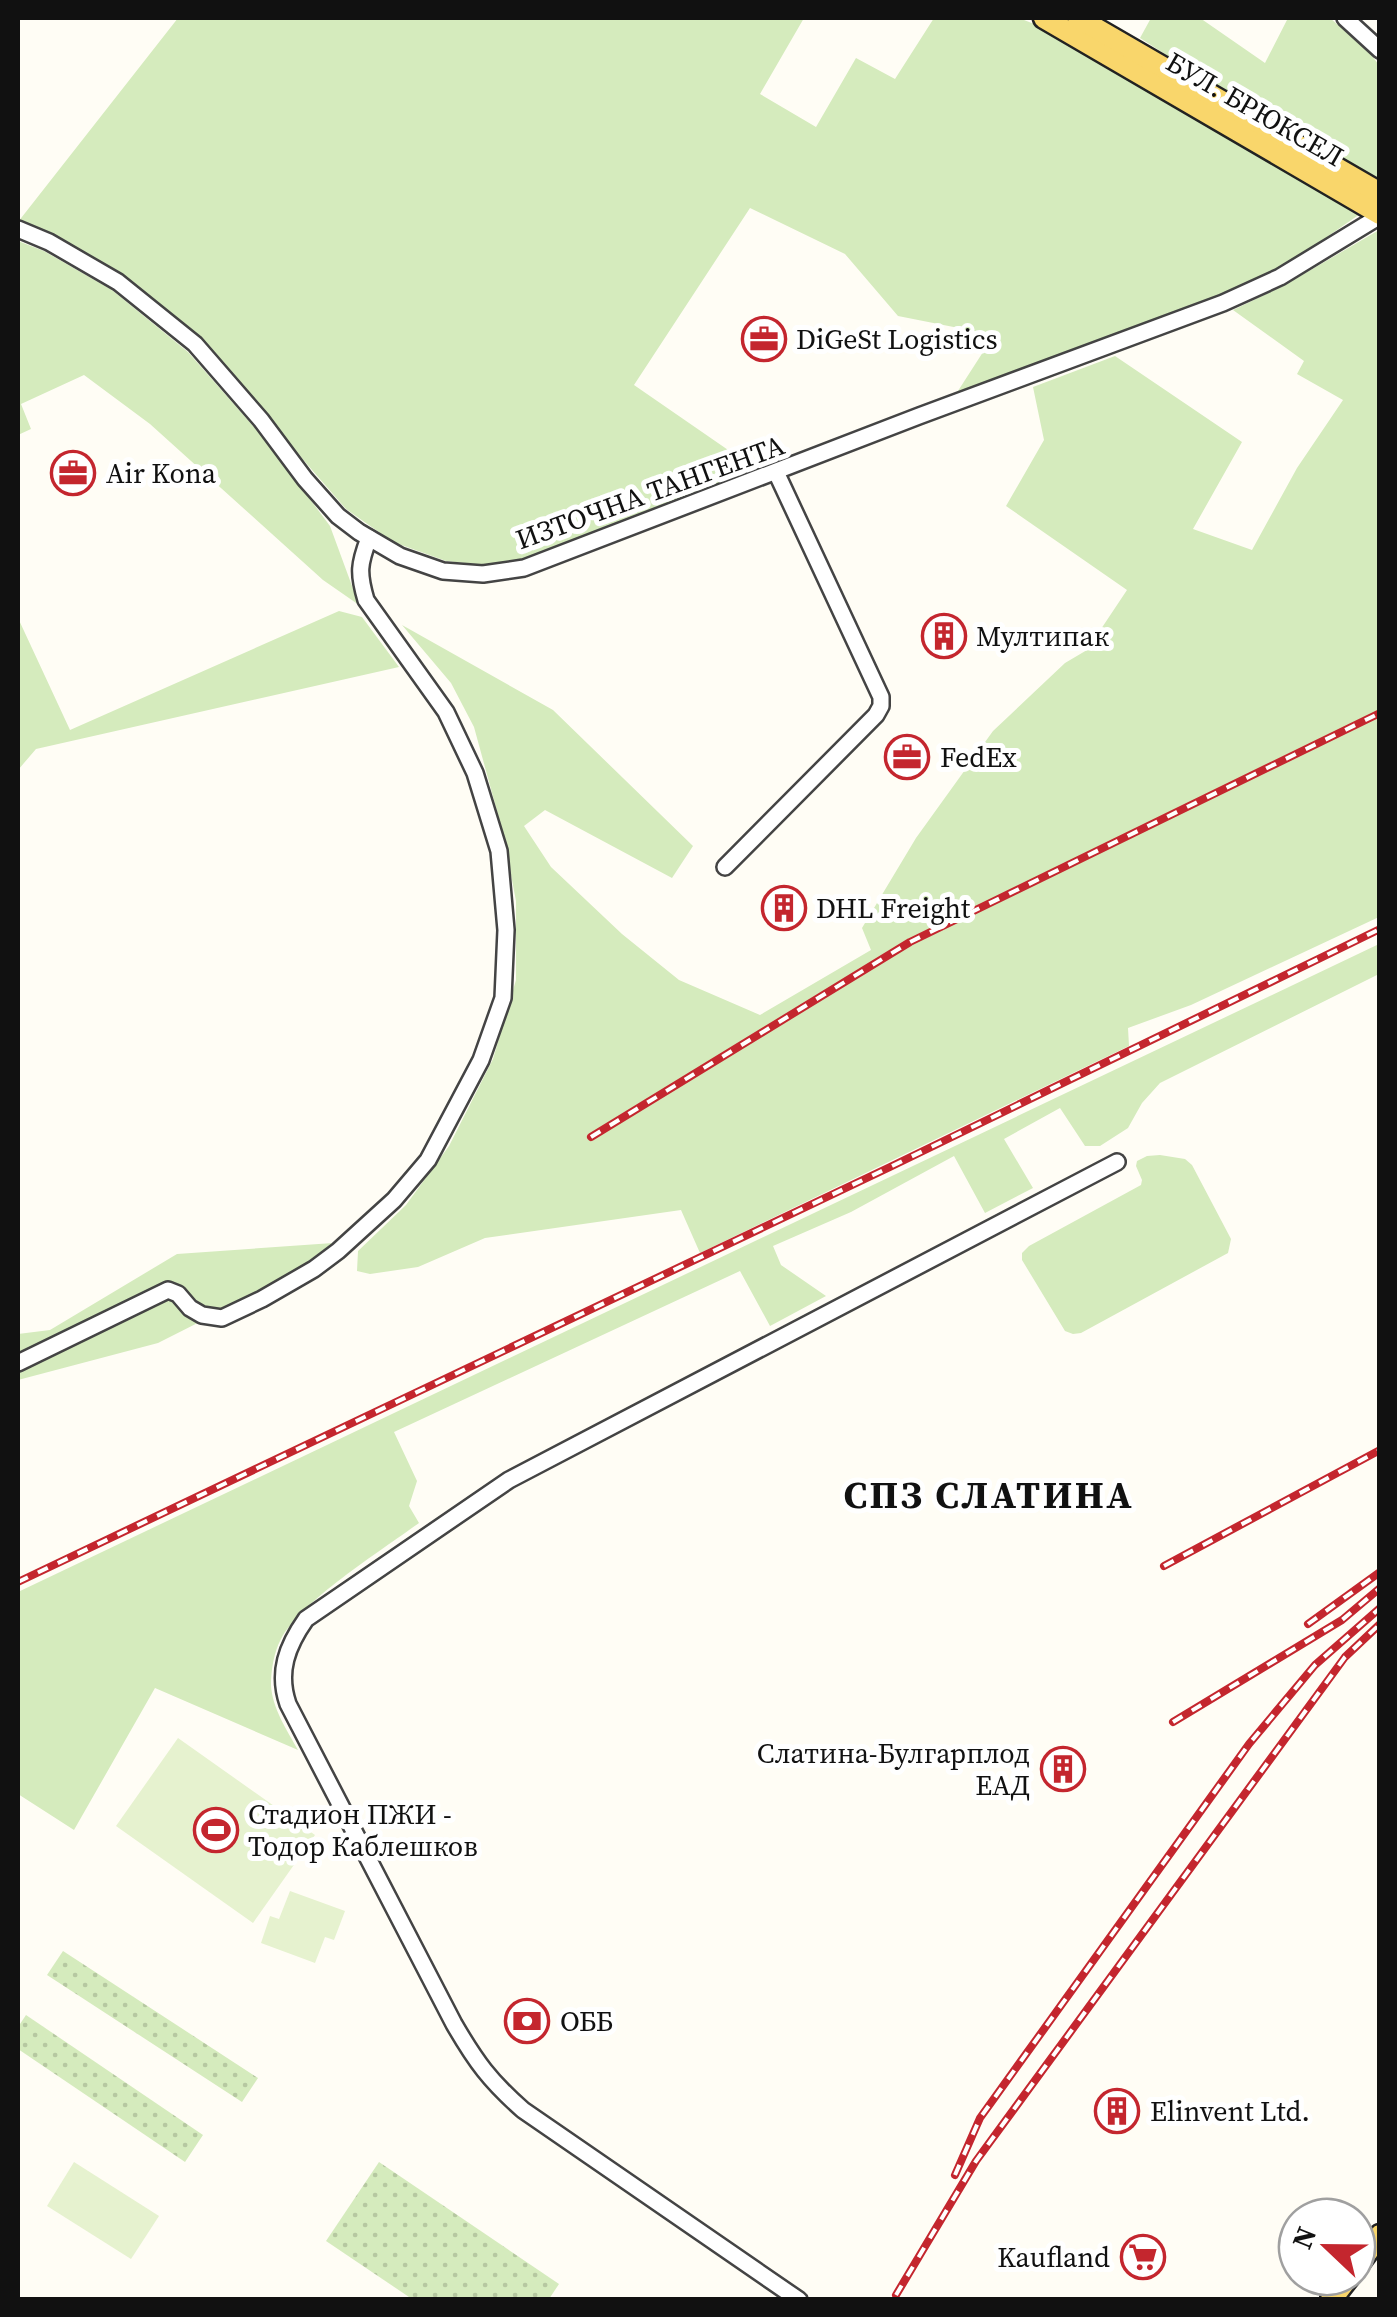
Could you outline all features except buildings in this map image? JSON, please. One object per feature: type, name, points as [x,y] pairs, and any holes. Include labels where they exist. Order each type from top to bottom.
[{"type":"main road","name":"БУЛ. БРЮКСЕЛ","points":[[1078,18],[1380,215]]},
{"type":"main road","name":"БУЛ. БРЮКСЕЛ","points":[[1044,19],[1380,194]]},
{"type":"street","points":[[1345,18],[1380,50]]},
{"type":"street","name":"ИЗТОЧНА ТАНГЕНТА","points":[[18,229],[49,242],[118,282],[195,344],[338,516],[400,556],[444,571],[483,574],[524,568],[1223,303],[1280,276],[1380,215]]},
{"type":"street","points":[[725,866],[881,706],[881,697],[776,472]]},
{"type":"street","points":[[18,1363],[168,1290],[202,1315],[222,1318],[314,1269],[394,1200],[428,1160],[481,1060],[503,998],[506,930],[499,851],[475,773],[446,712],[366,600],[360,562],[369,538]]},
{"type":"street","points":[[800,2300],[524,2110],[478,2066],[288,1704],[282,1672],[286,1654],[306,1619],[509,1480],[1117,1162]]},
{"type":"green space","points":[[178,18],[804,18],[760,94],[816,127],[856,58],[895,79],[934,18],[1019,18],[1062,35],[1363,212],[1296,258],[1234,289],[1116,337],[956,394],[994,335],[898,316],[845,254],[750,208],[634,385],[760,472],[522,560],[484,565],[446,561],[393,542],[346,509],[199,340],[18,222]]},
{"type":"green space","points":[[1151,18],[1200,18],[1265,63],[1288,18],[1330,18],[1379,65],[1379,182],[1140,38]]},
{"type":"green space","points":[[1379,230],[1379,917],[1191,1005],[1128,1028],[1129,1046],[700,1253],[681,1210],[485,1238],[418,1267],[370,1274],[357,1271],[358,1251],[406,1205],[449,1146],[493,1059],[516,980],[516,901],[503,833],[474,727],[451,683],[402,625],[553,710],[693,846],[672,878],[545,810],[524,826],[551,867],[622,934],[679,980],[760,1015],[871,950],[862,928],[916,838],[993,731],[1065,663],[1087,650],[1127,590],[1006,506],[1044,440],[1033,387],[1115,356],[1242,442],[1193,529],[1252,550],[1297,468],[1343,400],[1297,374],[1304,361],[1233,310],[1285,285]]},
{"type":"green space","points":[[18,241],[44,251],[112,290],[188,352],[268,443],[330,526],[359,605],[323,580],[150,424],[84,375],[21,404],[31,429],[18,435]]},
{"type":"green space","points":[[339,611],[362,617],[399,667],[36,749],[18,770],[18,618],[70,730]]},
{"type":"green space","points":[[1379,944],[1379,974],[1160,1083],[1142,1103],[1128,1128],[1100,1146],[1085,1146],[1060,1108],[1004,1139],[1033,1188],[985,1213],[954,1156],[851,1212],[773,1246],[781,1265],[826,1296],[770,1326],[740,1271],[394,1432],[417,1481],[409,1506],[419,1523],[324,1593],[281,1639],[272,1667],[272,1694],[298,1750],[155,1688],[74,1830],[18,1794],[18,1592]]},
{"type":"green space","points":[[1160,1155],[1185,1159],[1192,1165],[1231,1239],[1228,1253],[1081,1333],[1065,1331],[1022,1260],[1022,1253],[1141,1185],[1137,1161]]},
{"type":"green space","points":[[333,1243],[281,1281],[158,1343],[18,1380],[18,1334],[50,1330],[177,1254]]},
{"type":"green space","name":"Стадион ПЖИ - Тодор Каблешков","points":[[178,1738],[315,1835],[253,1923],[116,1826]]},
{"type":"green space","points":[[290,1891],[345,1911],[334,1940],[325,1937],[315,1963],[261,1943],[270,1916],[279,1919]]},
{"type":"green space","points":[[63,1951],[258,2078],[242,2102],[47,1975]]},
{"type":"green space","points":[[26,2015],[203,2135],[185,2162],[18,2049],[18,2027]]},
{"type":"green space","points":[[74,2162],[159,2216],[131,2259],[47,2206]]},
{"type":"green space","points":[[379,2162],[559,2284],[549,2299],[412,2299],[326,2241]]},
{"type":"railway","points":[[591,1137],[910,942],[1380,713]]},
{"type":"railway","points":[[18,1582],[1380,929]]},
{"type":"railway","points":[[1164,1566],[1380,1450]]},
{"type":"railway","points":[[1308,1624],[1380,1572]]},
{"type":"railway","points":[[1173,1722],[1342,1620],[1380,1588]]},
{"type":"railway","points":[[955,2175],[980,2118],[1249,1744],[1315,1665],[1380,1608]]},
{"type":"railway","points":[[896,2295],[976,2161],[1345,1657],[1380,1624]]},
{"type":"place","name":"DiGeSt Logistics","points":[[764,339]]},
{"type":"place","name":"Air Kona","points":[[73,473]]},
{"type":"place","name":"Мултипак","points":[[944,636]]},
{"type":"place","name":"FedEx","points":[[907,757]]},
{"type":"place","name":"DHL Freight","points":[[784,908]]},
{"type":"place","name":"Слатина-Булгарплод ЕАД","points":[[1063,1769]]},
{"type":"place","name":"Стадион ПЖИ - Тодор Каблешков","points":[[216,1830]]},
{"type":"place","name":"ОББ","points":[[527,2021]]},
{"type":"place","name":"Elinvent Ltd.","points":[[1117,2111]]},
{"type":"place","name":"Kaufland","points":[[1143,2257]]},
{"type":"district","name":"СПЗ СЛАТИНА","points":[[989,1495]]}]
